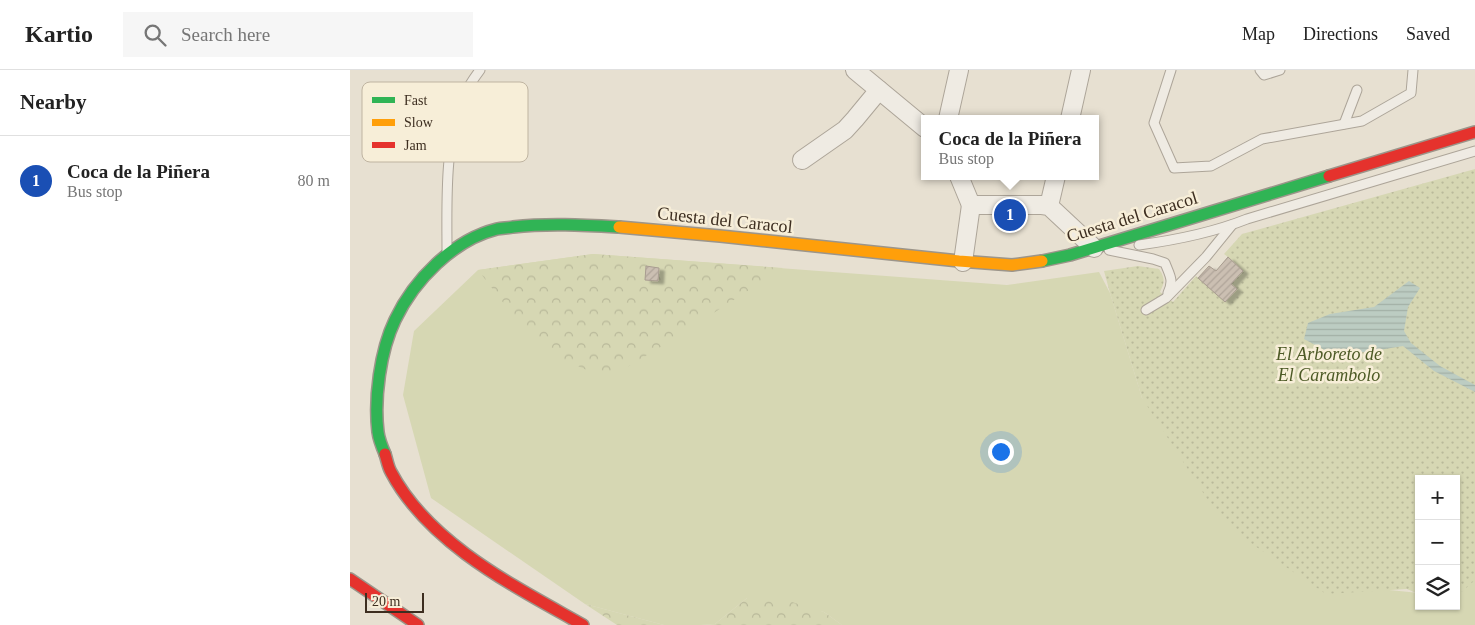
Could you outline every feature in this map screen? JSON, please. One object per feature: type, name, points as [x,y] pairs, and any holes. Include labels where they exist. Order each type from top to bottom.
[{"type":"main road","name":"Cuesta del Caracol","points":[[583,625],[489,571],[467,556],[435,529],[412,503],[391,473],[378,436],[377,396],[381,362],[395,320],[418,284],[447,255],[472,240],[498,229],[538,224],[584,225],[682,232],[963,262],[1023,265],[1094,248],[1475,132]]},
{"type":"main road","points":[[350,579],[418,625]]},
{"type":"street","points":[[855,70],[921,125]]},
{"type":"street","points":[[949,115],[959,70]]},
{"type":"street","points":[[1071,115],[1081,70]]},
{"type":"street","points":[[802,160],[845,130],[879,90]]},
{"type":"street","points":[[961,180],[971,205],[963,262]]},
{"type":"street","points":[[1049,206],[1055,180]]},
{"type":"street","points":[[971,205],[1049,206],[1094,248]]},
{"type":"lane","points":[[472,82],[480,70]]},
{"type":"lane","points":[[1171,70],[1154,123],[1174,168],[1211,166],[1262,139],[1362,121],[1411,93],[1413,70]]},
{"type":"lane","points":[[1260,70],[1264,75],[1280,70]]},
{"type":"lane","points":[[1344,124],[1357,90]]},
{"type":"lane","points":[[1094,248],[1138,245],[1179,239],[1233,225],[1247,219],[1475,151]]},
{"type":"lane","points":[[447,255],[447,186],[450,162]]},
{"type":"lane","points":[[1146,310],[1166,298],[1206,257],[1233,225]]},
{"type":"lane","points":[[1094,248],[1165,263],[1172,285],[1166,298]]},
{"type":"green space","name":"El Arboreto de El Carambolo","points":[[1475,169],[1475,580],[1463,591],[1460,592],[1460,475],[1415,475],[1415,592],[1407,589],[1326,594],[1240,536],[1211,505],[1142,398],[1104,271],[1138,266],[1159,269],[1164,280],[1160,292],[1173,302],[1196,276],[1198,278],[1209,266],[1216,271],[1228,257],[1224,254],[1242,234]]},
{"type":"green space","points":[[593,254],[1007,285],[1099,272],[1110,293],[1142,398],[1389,590],[1415,593],[1415,610],[1460,610],[1460,583],[1475,574],[1475,625],[842,625],[824,612],[747,598],[715,624],[664,625],[585,604],[431,498],[403,395],[414,331],[478,270]]},
{"type":"green space","points":[[593,254],[783,268],[669,342],[607,379],[539,349],[478,270]]},
{"type":"green space","points":[[747,598],[779,598],[824,612],[842,625],[701,625],[715,624]]},
{"type":"green space","points":[[585,604],[664,625],[617,625]]},
{"type":"shaded area","points":[[1409,281],[1420,288],[1408,307],[1404,331],[1411,343],[1440,366],[1475,385],[1475,392],[1434,371],[1403,346],[1334,355],[1304,339],[1308,323],[1330,314],[1374,307]]},
{"type":"building","points":[[1228,257],[1243,271],[1231,284],[1237,289],[1225,302],[1198,278],[1209,266],[1216,271]]},
{"type":"building","points":[[646,266],[659,268],[658,281],[645,280]]},
{"type":"traffic: fast","points":[[1042,261],[1070,255],[1329,176]]},
{"type":"traffic: fast","points":[[385,454],[378,435],[377,419],[379,375],[385,346],[403,305],[413,290],[437,264],[465,242],[497,229],[552,225],[619,227]]},
{"type":"traffic: slow","points":[[619,227],[959,261],[1012,265],[1042,261]]},
{"type":"traffic: jam","points":[[1329,176],[1475,132]]},
{"type":"traffic: jam","points":[[385,454],[390,470],[407,498],[427,521],[450,542],[475,561],[529,595],[583,625]]},
{"type":"traffic: jam","points":[[350,579],[418,625]]},
{"type":"place","name":"Coca de la Piñera","points":[[1010,215]]}]
